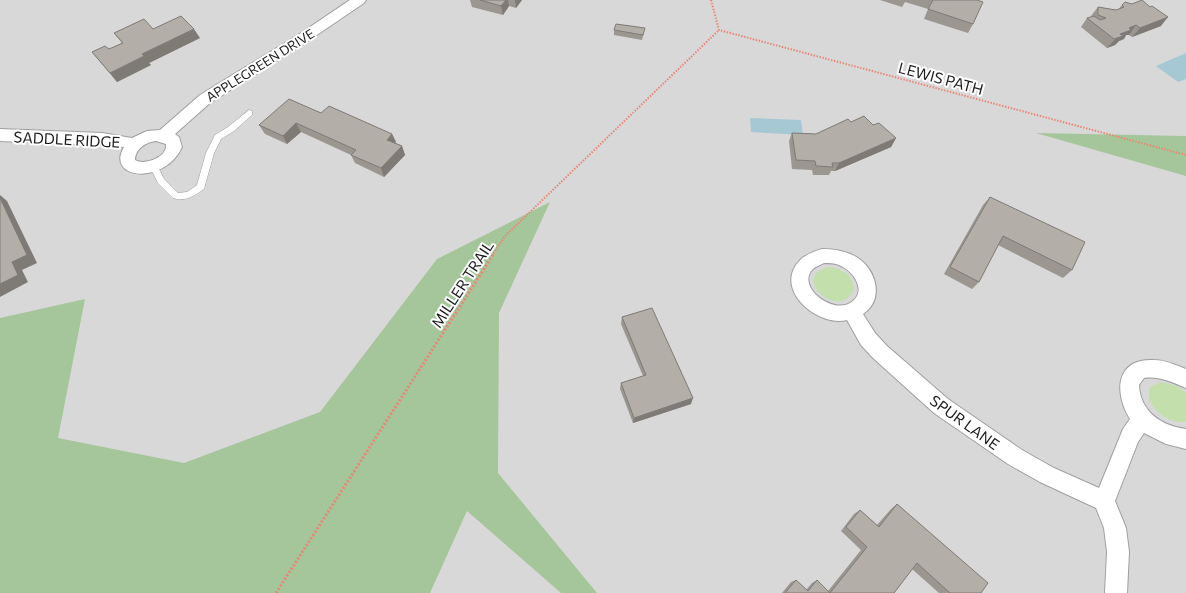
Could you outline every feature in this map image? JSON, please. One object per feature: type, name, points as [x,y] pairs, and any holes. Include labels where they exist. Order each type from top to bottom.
[{"type":"street","name":"APPLEGREEN DRIVE","points":[[164,136],[205,99],[303,38],[359,0]]},
{"type":"street","name":"SADDLE RIDGE","points":[[0,135],[102,139],[126,142],[133,145]]},
{"type":"street","points":[[156,135],[164,136],[171,139],[174,144],[174,150],[170,157],[163,163],[145,169],[136,168],[130,165],[126,160],[127,153],[133,145],[147,137],[156,135]]},
{"type":"street","name":"SPUR LANE","points":[[852,311],[868,339],[880,352],[941,406],[970,428],[1015,457],[1047,475],[1104,501]]},
{"type":"street","points":[[1186,379],[1168,370],[1154,368],[1143,369],[1134,375],[1129,384],[1129,395],[1134,407],[1143,419],[1155,429],[1168,436],[1186,439]]},
{"type":"street","points":[[1116,593],[1118,552],[1115,528],[1104,501],[1130,436],[1143,419]]},
{"type":"lane","points":[[154,167],[161,181],[176,196],[189,196],[201,187],[210,153],[218,138],[249,113]]},
{"type":"path","points":[[711,0],[719,30]]},
{"type":"path","name":"LEWIS PATH","points":[[719,30],[1186,155]]},
{"type":"path","name":"MILLER TRAIL","points":[[276,593],[505,236],[719,30]]},
{"type":"shaded area","points":[[0,0],[1186,0],[1186,593],[0,593]]},
{"type":"green space","points":[[1036,133],[1186,136],[1186,176]]},
{"type":"green space","points":[[550,202],[499,313],[498,473],[597,593],[561,593],[467,511],[430,593],[0,593],[0,318],[85,299],[58,438],[184,463],[320,412],[437,259]]},
{"type":"green space","points":[[828,267],[838,269],[849,276],[854,289],[847,298],[839,301],[829,300],[815,287],[814,279],[817,272]]},
{"type":"green space","points":[[1161,382],[1177,386],[1186,393],[1186,422],[1179,422],[1165,417],[1159,413],[1150,401],[1150,387]]},
{"type":"water","points":[[1186,53],[1186,79],[1178,82],[1156,66]]},
{"type":"water","points":[[750,118],[801,120],[803,135],[751,132]]},
{"type":"building","points":[[480,0],[506,0],[501,6]]},
{"type":"building","points":[[933,0],[977,0],[983,2],[973,24],[928,9]]},
{"type":"building","points":[[1142,0],[1150,7],[1152,6],[1168,17],[1140,28],[1136,25],[1129,28],[1131,30],[1120,34],[1123,36],[1114,39],[1087,18],[1094,16],[1100,20],[1106,18],[1098,15],[1098,7],[1116,10],[1124,7],[1122,5],[1125,2],[1132,4]]},
{"type":"building","points":[[181,16],[194,29],[142,54],[144,56],[110,73],[92,52],[105,46],[109,49],[123,43],[114,33],[144,19],[153,29]]},
{"type":"building","points":[[616,24],[645,28],[643,35],[614,30]]},
{"type":"building","points":[[289,99],[321,113],[329,106],[392,134],[387,140],[402,146],[381,168],[351,155],[356,150],[296,123],[283,136],[259,125]]},
{"type":"building","points":[[864,116],[873,125],[879,123],[896,138],[839,163],[832,163],[833,167],[816,166],[815,161],[796,160],[792,133],[816,134],[848,119],[851,122]]},
{"type":"building","points":[[990,197],[1085,242],[1072,270],[1003,236],[979,282],[950,267]]},
{"type":"building","points":[[0,198],[27,255],[12,262],[18,275],[0,284]]},
{"type":"building","points":[[652,308],[693,398],[634,418],[621,383],[646,375],[622,317]]},
{"type":"building","points":[[897,504],[988,583],[981,593],[950,593],[917,563],[894,593],[830,593],[867,547],[846,527],[860,510],[879,527]]},
{"type":"building","points":[[796,580],[808,591],[817,580],[830,593],[785,593]]}]
